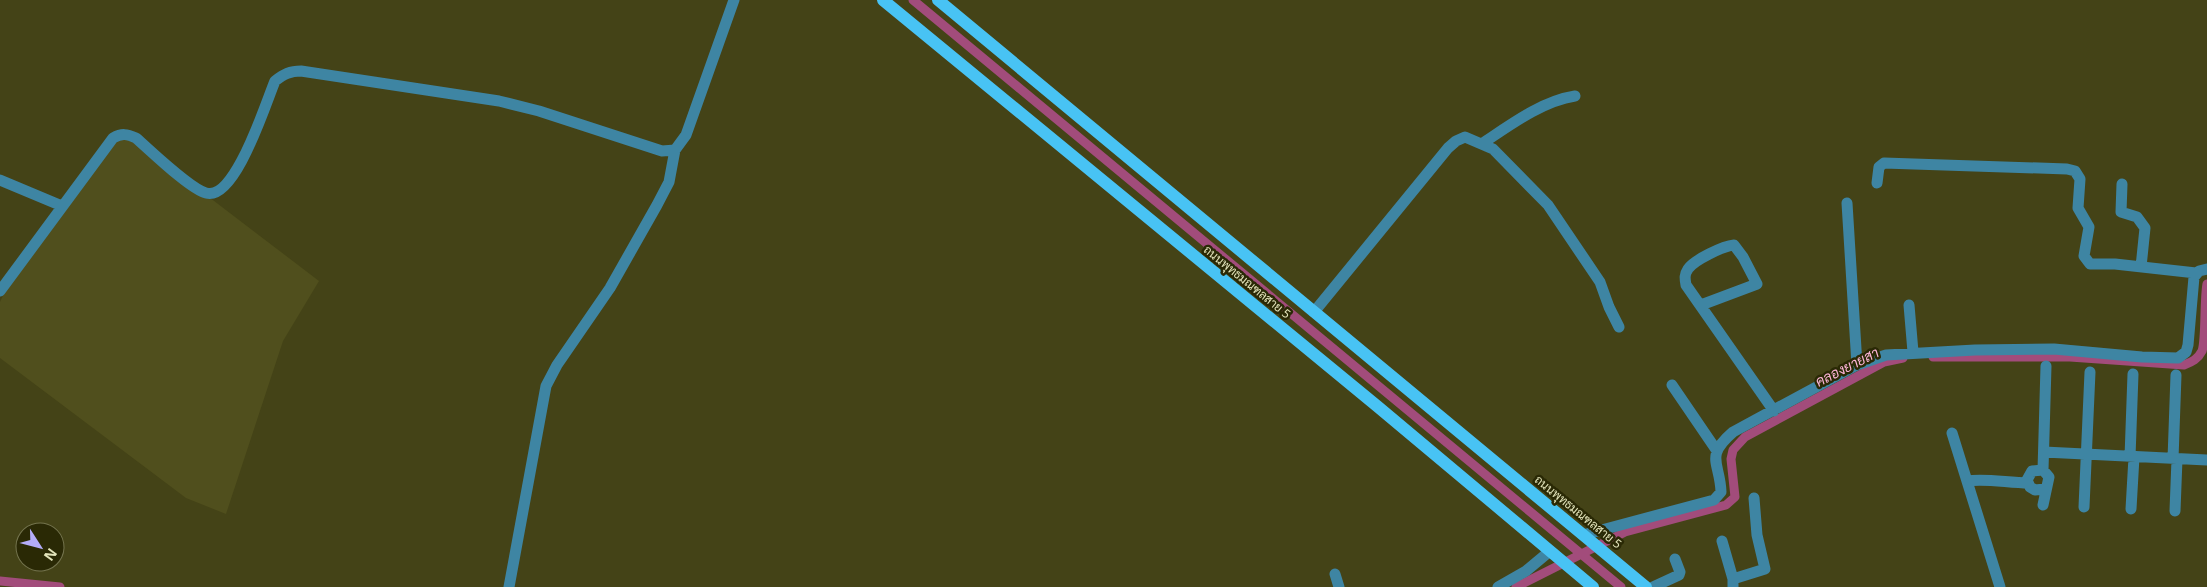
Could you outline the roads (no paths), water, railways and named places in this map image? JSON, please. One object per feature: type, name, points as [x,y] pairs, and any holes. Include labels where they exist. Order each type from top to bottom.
[{"type":"main road","name":"ถนนพุทธมณฑลสาย 5","points":[[883,0],[1592,587]]},
{"type":"main road","name":"ถนนพุทธมณฑลสาย 5","points":[[938,0],[1646,587]]},
{"type":"street","points":[[509,587],[546,386],[557,365],[610,288],[669,182],[675,150],[686,135],[734,0]]},
{"type":"street","points":[[0,291],[113,138],[119,134],[128,134],[136,138],[204,193],[218,193],[225,186],[248,148],[275,81],[292,71],[499,101],[539,111],[662,150],[675,150]]},
{"type":"street","points":[[1483,143],[1512,124],[1546,106],[1575,96]]},
{"type":"street","points":[[1314,312],[1448,148],[1456,141],[1465,137],[1483,143],[1492,149],[1548,206],[1596,275],[1604,290],[1608,308],[1619,327]]},
{"type":"street","points":[[1585,536],[1714,500],[1721,492],[1716,462],[1717,451],[1724,440],[1733,432],[1857,364],[1886,355],[1913,352],[2054,349],[2178,358],[2186,352],[2192,293],[2201,271],[2141,268],[2115,264],[2094,265],[2085,260],[2089,227],[2078,208],[2080,179],[2075,171],[2067,168],[1884,163],[1879,167],[1877,183]]},
{"type":"street","points":[[0,180],[62,206]]},
{"type":"street","points":[[2122,184],[2121,212],[2137,217],[2145,228],[2141,268]]},
{"type":"street","points":[[1847,203],[1857,364]]},
{"type":"street","points":[[1701,306],[1756,284],[1743,257],[1734,245],[1697,260],[1687,270],[1685,276],[1686,285],[1774,411]]},
{"type":"street","points":[[1909,305],[1913,352]]},
{"type":"street","points":[[2043,505],[2045,488],[2049,483],[2049,477],[2043,470],[2046,366]]},
{"type":"street","points":[[2084,506],[2090,372]]},
{"type":"street","points":[[2131,509],[2133,374]]},
{"type":"street","points":[[2174,511],[2176,375]]},
{"type":"street","points":[[1672,385],[1717,451]]},
{"type":"street","points":[[1952,433],[2000,587]]},
{"type":"street","points":[[2044,452],[2207,460]]},
{"type":"street","points":[[2028,483],[2028,476],[2032,471],[2043,470]]},
{"type":"street","points":[[1969,486],[1982,479],[1988,482],[2028,483],[2035,490],[2045,488]]},
{"type":"street","points":[[1722,541],[1733,583],[1765,569],[1757,535],[1754,498]]},
{"type":"street","points":[[1498,587],[1526,571],[1551,552]]},
{"type":"street","points":[[1653,587],[1678,575],[1680,572],[1675,559]]},
{"type":"street","points":[[1335,574],[1338,587]]},
{"type":"waterway","points":[[913,0],[1621,587]]},
{"type":"waterway","name":"คลองยายสา","points":[[1933,357],[2070,357],[2184,365],[2194,360],[2202,351],[2207,284]]},
{"type":"waterway","name":"คลองยายสา","points":[[1516,587],[1625,532],[1726,505],[1735,497],[1731,459],[1733,450],[1745,437],[1884,362],[1903,358]]},
{"type":"waterway","name":"คลองยายสา","points":[[0,581],[60,587]]}]
